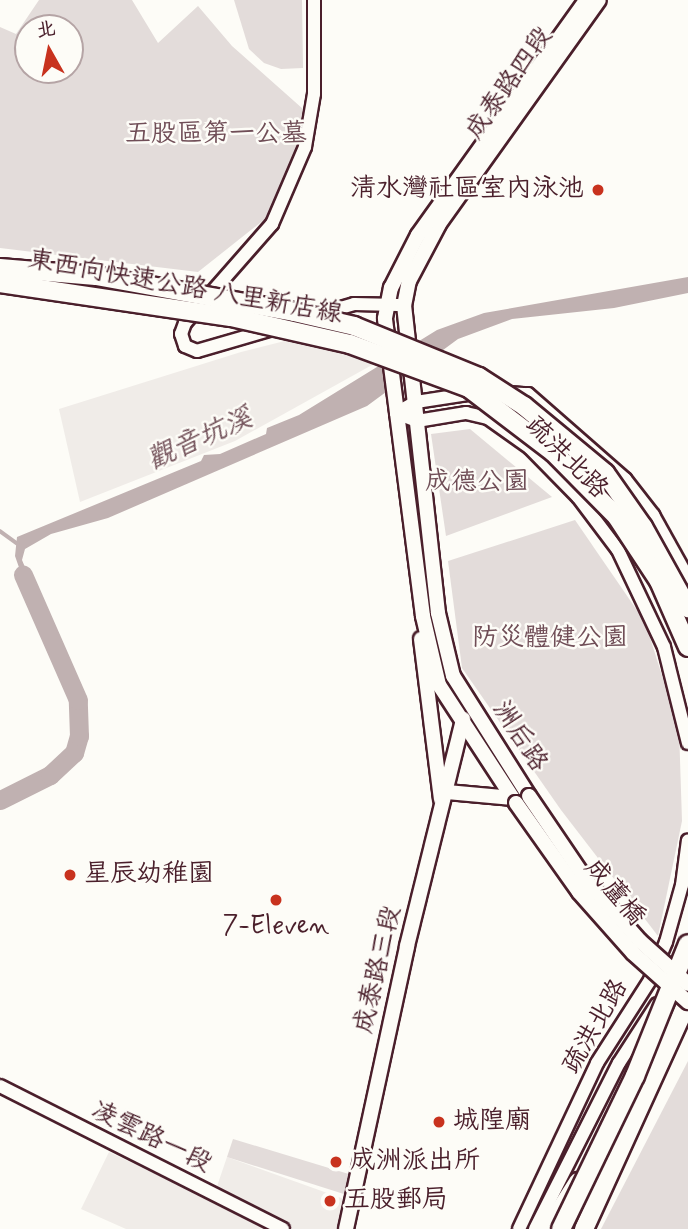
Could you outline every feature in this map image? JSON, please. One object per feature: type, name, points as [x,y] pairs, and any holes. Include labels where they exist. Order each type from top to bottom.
[{"type":"highway","name":"東西向快速公路 八里新店線","points":[[0,268],[96,276],[295,312],[379,335],[479,377],[524,406],[605,474],[643,527],[688,608]]},
{"type":"highway","name":"東西向快速公路 八里新店線","points":[[0,284],[231,317],[350,344],[470,388],[553,452],[617,517],[659,581],[688,647]]},
{"type":"highway","points":[[561,1229],[635,1076],[688,944]]},
{"type":"highway","points":[[585,1228],[688,1002]]},
{"type":"highway","points":[[548,1229],[593,1159]]},
{"type":"main road","name":"成泰路四段","points":[[387,303],[418,235],[586,0]]},
{"type":"main road","name":"成泰路四段","points":[[404,306],[409,281],[439,224],[599,0]]},
{"type":"main road","points":[[387,303],[388,341],[442,818]]},
{"type":"main road","points":[[404,306],[438,613],[453,676],[469,705]]},
{"type":"main road","points":[[416,571],[439,685],[462,722]]},
{"type":"main road","name":"成泰路三段","points":[[346,1229],[407,946],[442,818],[462,722],[469,705]]},
{"type":"main road","name":"洲后路","points":[[469,705],[519,799]]},
{"type":"main road","name":"洲后路","points":[[462,722],[519,799]]},
{"type":"main road","points":[[447,792],[519,799]]},
{"type":"main road","name":"成蘆橋","points":[[519,799],[640,941],[688,985]]},
{"type":"main road","name":"成蘆橋","points":[[519,799],[579,892],[634,953],[688,1002]]},
{"type":"street","points":[[314,0],[314,94],[305,148],[271,224],[229,278],[185,323],[181,334],[185,346],[197,351],[354,304],[387,303],[404,306]]},
{"type":"street","name":"疏洪北路","points":[[396,413],[415,395],[460,392],[528,394],[625,479],[653,515],[688,578]]},
{"type":"street","name":"疏洪北路","points":[[417,421],[466,412],[488,418],[530,448],[578,497],[618,551],[659,636],[673,672],[688,743]]},
{"type":"street","points":[[396,413],[417,421]]},
{"type":"street","name":"疏洪北路","points":[[519,1229],[597,1063],[650,980],[682,885],[688,840]]},
{"type":"street","name":"疏洪北路","points":[[535,1229],[619,1063],[686,962]]},
{"type":"street","name":"凌雲路一段","points":[[0,1086],[283,1229]]},
{"type":"shaded area","points":[[688,277],[688,293],[614,308],[512,319],[458,339],[367,406],[108,518],[51,534],[25,549],[22,560],[37,596],[31,602],[15,556],[17,537],[201,461],[204,455],[220,454],[266,434],[267,428],[299,415],[437,330],[484,313]]},
{"type":"shaded area","points":[[364,321],[372,365],[235,441],[80,502],[59,409],[241,352]]},
{"type":"shaded area","points":[[109,1152],[212,1201],[227,1157],[344,1199],[337,1229],[126,1229],[81,1209]]},
{"type":"green space","name":"五股區第一公墓","points":[[39,0],[132,0],[158,43],[198,6],[232,46],[303,109],[302,138],[265,219],[198,272],[0,248],[0,27],[14,33],[14,84],[84,84],[84,14],[30,14]]},
{"type":"green space","points":[[234,0],[302,0],[303,68],[281,69],[264,63],[249,49]]},
{"type":"green space","name":"成德公園","points":[[470,429],[552,497],[446,536],[431,434]]},
{"type":"green space","name":"防災體健公園","points":[[575,520],[645,622],[679,729],[682,821],[658,936],[561,810],[462,668],[448,561]]},
{"type":"green space","points":[[688,1061],[688,1229],[601,1229]]},
{"type":"green space","points":[[233,1139],[352,1175],[347,1195],[227,1157]]},
{"type":"waterway","points":[[0,531],[18,544]]},
{"type":"waterway","name":"觀音坑溪","points":[[0,800],[50,775],[74,753],[79,736],[78,700],[23,575]]},
{"type":"place","name":"清水灣社區室內泳池","points":[[598,190]]},
{"type":"place","name":"星辰幼稚園","points":[[70,875]]},
{"type":"place","name":"7-Eleven","points":[[276,900]]},
{"type":"place","name":"城隍廟","points":[[439,1122]]},
{"type":"place","name":"成洲派出所","points":[[336,1162]]},
{"type":"place","name":"五股郵局","points":[[330,1201]]}]
